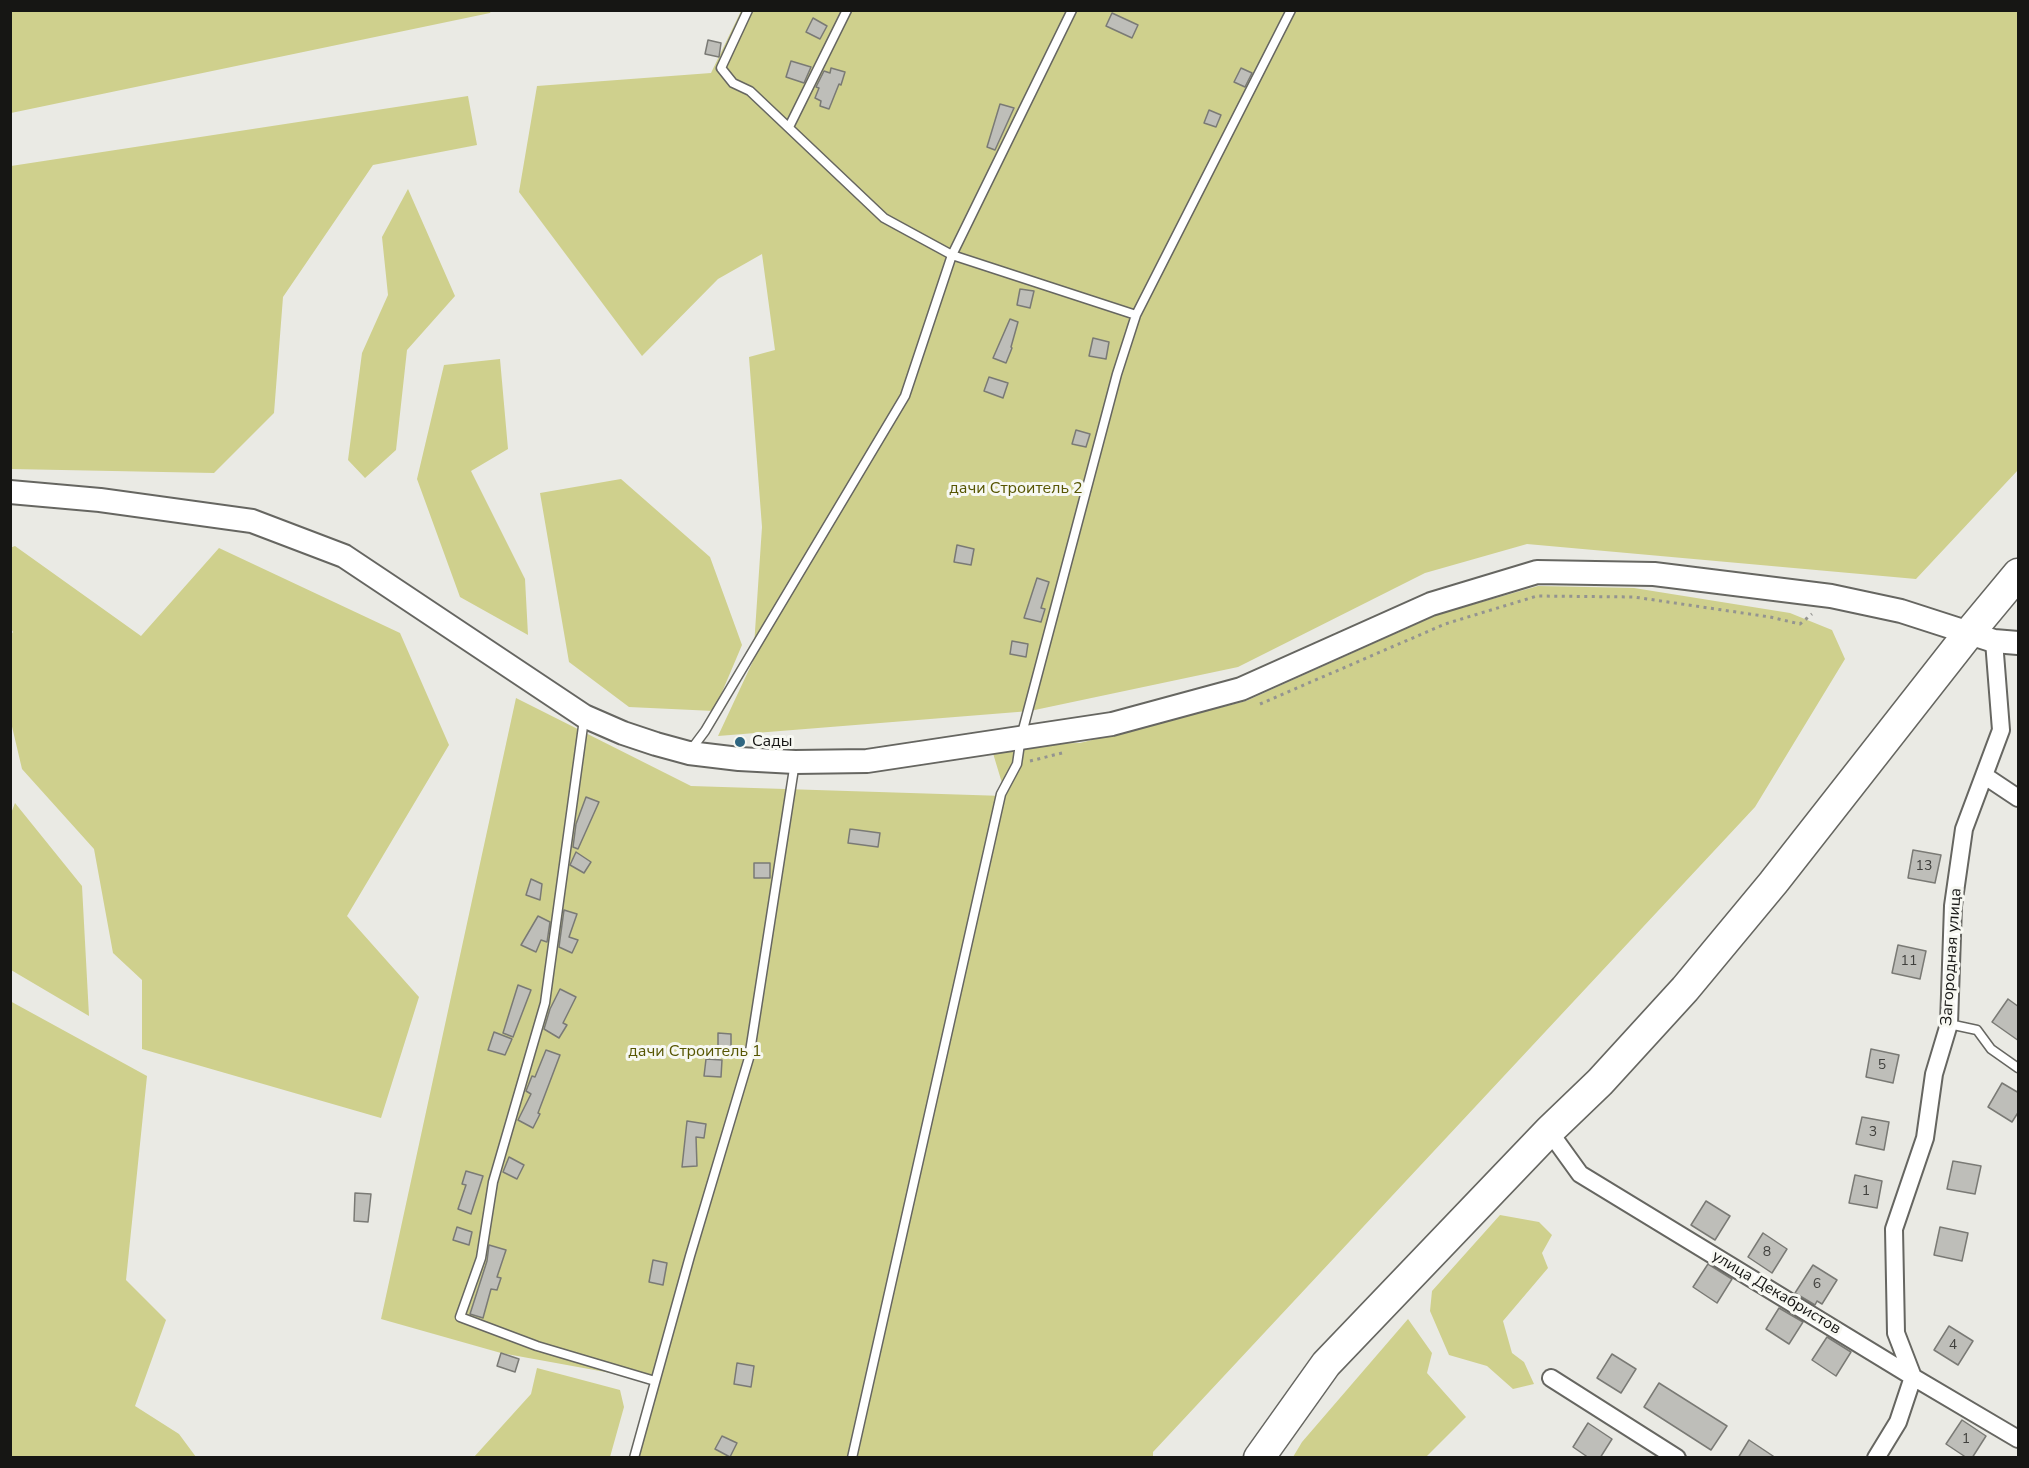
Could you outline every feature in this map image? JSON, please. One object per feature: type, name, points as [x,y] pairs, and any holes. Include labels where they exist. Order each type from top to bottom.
[{"type":"highway","points":[[1259,1458],[1326,1364],[1549,1131],[1600,1082],[1685,989],[1981,637],[2019,574]]},
{"type":"street","points":[[10,492],[100,500],[252,521],[344,556],[584,716],[634,737],[689,753],[739,759],[795,762],[867,761],[1112,724],[1241,689],[1431,604],[1537,572],[1654,574],[1831,596],[1901,612],[1981,637],[2019,643]]},
{"type":"street","name":"Загородная улица","points":[[1913,1377],[1896,1333],[1894,1229],[1925,1138],[1934,1074],[1949,1024],[1953,906],[1964,829],[2001,730],[1981,637]]},
{"type":"street","points":[[1985,776],[2019,798]]},
{"type":"street","name":"улица Декабристов","points":[[1549,1131],[1580,1174],[1913,1377],[2019,1438]]},
{"type":"street","points":[[1876,1458],[1898,1422],[1913,1377]]},
{"type":"street","points":[[1551,1378],[1677,1458]]},
{"type":"lane","points":[[748,10],[721,68],[733,83],[750,91],[884,218],[952,255],[1136,315]]},
{"type":"lane","points":[[789,127],[848,10]]},
{"type":"lane","points":[[689,753],[905,396],[952,255],[1072,10]]},
{"type":"lane","points":[[852,1458],[1001,794],[1017,764],[1116,374],[1136,315],[1291,10]]},
{"type":"lane","points":[[584,716],[546,1003],[493,1182],[481,1258],[459,1317],[537,1346],[655,1382]]},
{"type":"lane","points":[[634,1458],[749,1058],[795,762]]},
{"type":"lane","points":[[1949,1024],[1977,1030],[1991,1048],[2019,1068]]},
{"type":"path","points":[[1252,708],[1445,624],[1537,596],[1634,597],[1770,617],[1800,624],[1831,596]]},
{"type":"path","points":[[1017,764],[1062,753]]},
{"type":"green space","points":[[11,10],[491,10],[491,11],[11,113]]},
{"type":"green space","name":"дачи Строитель 2","points":[[741,11],[2018,11],[2018,470],[1916,579],[1527,544],[1425,573],[1238,667],[1030,711],[718,736],[753,661],[762,527],[749,357],[775,350],[762,254],[718,279],[642,356],[519,192],[537,86],[711,73]]},
{"type":"green space","points":[[468,96],[477,145],[373,165],[283,297],[274,413],[214,473],[11,469],[11,166]]},
{"type":"green space","points":[[408,189],[455,296],[407,350],[396,450],[365,478],[348,460],[362,353],[388,295],[382,237]]},
{"type":"green space","points":[[500,359],[508,449],[471,471],[525,579],[528,635],[460,597],[417,479],[444,365]]},
{"type":"green space","points":[[621,479],[710,557],[742,645],[714,711],[629,707],[569,662],[540,493]]},
{"type":"green space","points":[[15,546],[141,636],[219,548],[400,633],[449,745],[347,916],[419,997],[381,1118],[142,1049],[142,980],[113,953],[94,849],[22,769],[10,718],[10,636],[13,632],[10,627],[10,548]]},
{"type":"green space","name":"дачи Строитель 1","points":[[1538,586],[1634,588],[1790,613],[1832,630],[1845,659],[1755,807],[1153,1452],[1153,1457],[634,1457],[655,1381],[501,1353],[381,1319],[516,698],[691,786],[1004,796],[992,750],[1030,744],[1080,743],[1246,701],[1439,614]]},
{"type":"green space","points":[[15,803],[82,886],[89,1016],[11,970],[10,816]]},
{"type":"green space","points":[[10,1001],[147,1076],[126,1280],[166,1320],[135,1406],[179,1434],[196,1457],[11,1457]]},
{"type":"green space","points":[[1500,1215],[1539,1222],[1552,1235],[1542,1253],[1548,1268],[1503,1321],[1512,1353],[1524,1362],[1534,1384],[1513,1389],[1487,1366],[1449,1355],[1430,1311],[1432,1291]]},
{"type":"green space","points":[[1408,1319],[1432,1353],[1427,1373],[1466,1417],[1426,1457],[1293,1457],[1302,1442]]},
{"type":"green space","points":[[537,1368],[620,1390],[624,1407],[610,1457],[474,1457],[531,1394]]},
{"type":"building","points":[[1112,13],[1138,25],[1132,38],[1106,26]]},
{"type":"building","points":[[813,18],[827,26],[820,39],[806,32]]},
{"type":"building","points":[[708,40],[721,43],[719,57],[705,54]]},
{"type":"building","points":[[791,61],[811,67],[804,83],[786,77]]},
{"type":"building","points":[[831,68],[845,72],[829,109],[820,106],[821,101],[815,98],[819,88],[816,87],[824,71],[830,73]]},
{"type":"building","points":[[1241,68],[1252,73],[1245,87],[1234,82]]},
{"type":"building","points":[[1000,104],[1014,108],[995,150],[987,147]]},
{"type":"building","points":[[1209,110],[1221,115],[1216,127],[1204,123]]},
{"type":"building","points":[[1020,289],[1034,291],[1030,308],[1017,305]]},
{"type":"building","points":[[1010,319],[1018,322],[1006,363],[993,358]]},
{"type":"building","points":[[1093,338],[1109,342],[1106,359],[1089,356]]},
{"type":"building","points":[[989,377],[1008,383],[1003,398],[984,391]]},
{"type":"building","points":[[1076,430],[1090,434],[1086,447],[1072,444]]},
{"type":"building","points":[[957,545],[974,549],[971,565],[954,562]]},
{"type":"building","points":[[1037,578],[1049,582],[1041,608],[1045,609],[1041,622],[1024,618]]},
{"type":"building","points":[[1012,641],[1028,644],[1026,657],[1010,654]]},
{"type":"building","points":[[586,797],[599,802],[578,849],[573,847],[576,824]]},
{"type":"building","points":[[850,829],[880,833],[878,847],[848,843]]},
{"type":"building","points":[[1913,850],[1941,855],[1935,883],[1908,878]]},
{"type":"building","points":[[576,852],[591,862],[584,873],[570,865]]},
{"type":"building","points":[[754,863],[770,863],[770,878],[754,878]]},
{"type":"building","points":[[531,879],[542,884],[540,900],[526,895]]},
{"type":"building","points":[[564,910],[577,914],[569,937],[578,940],[572,953],[559,947]]},
{"type":"building","points":[[538,916],[550,922],[547,942],[541,940],[536,952],[521,945]]},
{"type":"building","points":[[1898,945],[1926,951],[1920,979],[1892,973]]},
{"type":"building","points":[[518,985],[531,990],[513,1037],[503,1033]]},
{"type":"building","points":[[560,989],[576,997],[563,1023],[567,1025],[559,1038],[544,1029],[550,1009]]},
{"type":"building","points":[[2008,999],[2019,1007],[2019,1041],[1992,1022]]},
{"type":"building","points":[[494,1032],[512,1039],[505,1055],[488,1050]]},
{"type":"building","points":[[718,1033],[731,1034],[731,1051],[718,1050]]},
{"type":"building","points":[[1871,1049],[1899,1055],[1893,1083],[1866,1077]]},
{"type":"building","points":[[546,1050],[560,1055],[533,1128],[518,1120],[531,1094],[526,1091],[532,1076],[535,1077]]},
{"type":"building","points":[[706,1059],[722,1060],[721,1077],[704,1076]]},
{"type":"building","points":[[2002,1083],[2019,1093],[2019,1111],[2012,1122],[1988,1107]]},
{"type":"building","points":[[1862,1117],[1889,1122],[1884,1150],[1856,1144]]},
{"type":"building","points":[[687,1121],[706,1124],[704,1138],[696,1137],[697,1166],[682,1167]]},
{"type":"building","points":[[509,1157],[524,1165],[517,1179],[503,1172]]},
{"type":"building","points":[[1953,1161],[1981,1166],[1975,1194],[1947,1189]]},
{"type":"building","points":[[466,1171],[483,1176],[471,1214],[458,1209],[466,1185],[462,1184]]},
{"type":"building","points":[[1855,1175],[1882,1181],[1877,1208],[1849,1203]]},
{"type":"building","points":[[355,1193],[371,1194],[368,1222],[354,1221]]},
{"type":"building","points":[[1706,1201],[1730,1216],[1715,1240],[1691,1225]]},
{"type":"building","points":[[457,1227],[472,1232],[469,1245],[453,1240]]},
{"type":"building","points":[[1940,1227],[1968,1233],[1962,1261],[1934,1255]]},
{"type":"building","points":[[1763,1233],[1787,1249],[1772,1273],[1748,1257]]},
{"type":"building","points":[[489,1245],[506,1250],[497,1277],[501,1278],[497,1290],[491,1289],[483,1318],[470,1314],[487,1261]]},
{"type":"building","points":[[653,1260],[667,1263],[663,1285],[649,1282]]},
{"type":"building","points":[[1708,1264],[1732,1279],[1717,1303],[1693,1287]]},
{"type":"building","points":[[1813,1265],[1837,1280],[1822,1304],[1817,1301],[1815,1305],[1795,1293]]},
{"type":"building","points":[[1779,1308],[1803,1322],[1789,1344],[1766,1329]]},
{"type":"building","points":[[1949,1326],[1973,1341],[1958,1365],[1934,1350]]},
{"type":"building","points":[[1827,1337],[1851,1352],[1836,1376],[1812,1360]]},
{"type":"building","points":[[501,1353],[519,1359],[515,1372],[497,1366]]},
{"type":"building","points":[[1612,1354],[1636,1369],[1621,1393],[1597,1378]]},
{"type":"building","points":[[737,1363],[754,1366],[751,1387],[734,1384]]},
{"type":"building","points":[[1659,1383],[1727,1426],[1711,1450],[1644,1407]]},
{"type":"building","points":[[1962,1420],[1986,1436],[1972,1458],[1967,1458],[1946,1444]]},
{"type":"building","points":[[1588,1423],[1612,1439],[1600,1458],[1589,1458],[1573,1447]]},
{"type":"building","points":[[722,1436],[737,1443],[730,1457],[715,1449]]},
{"type":"building","points":[[1749,1440],[1776,1458],[1738,1458]]},
{"type":"place","name":"Сады","points":[[740,742]]}]
